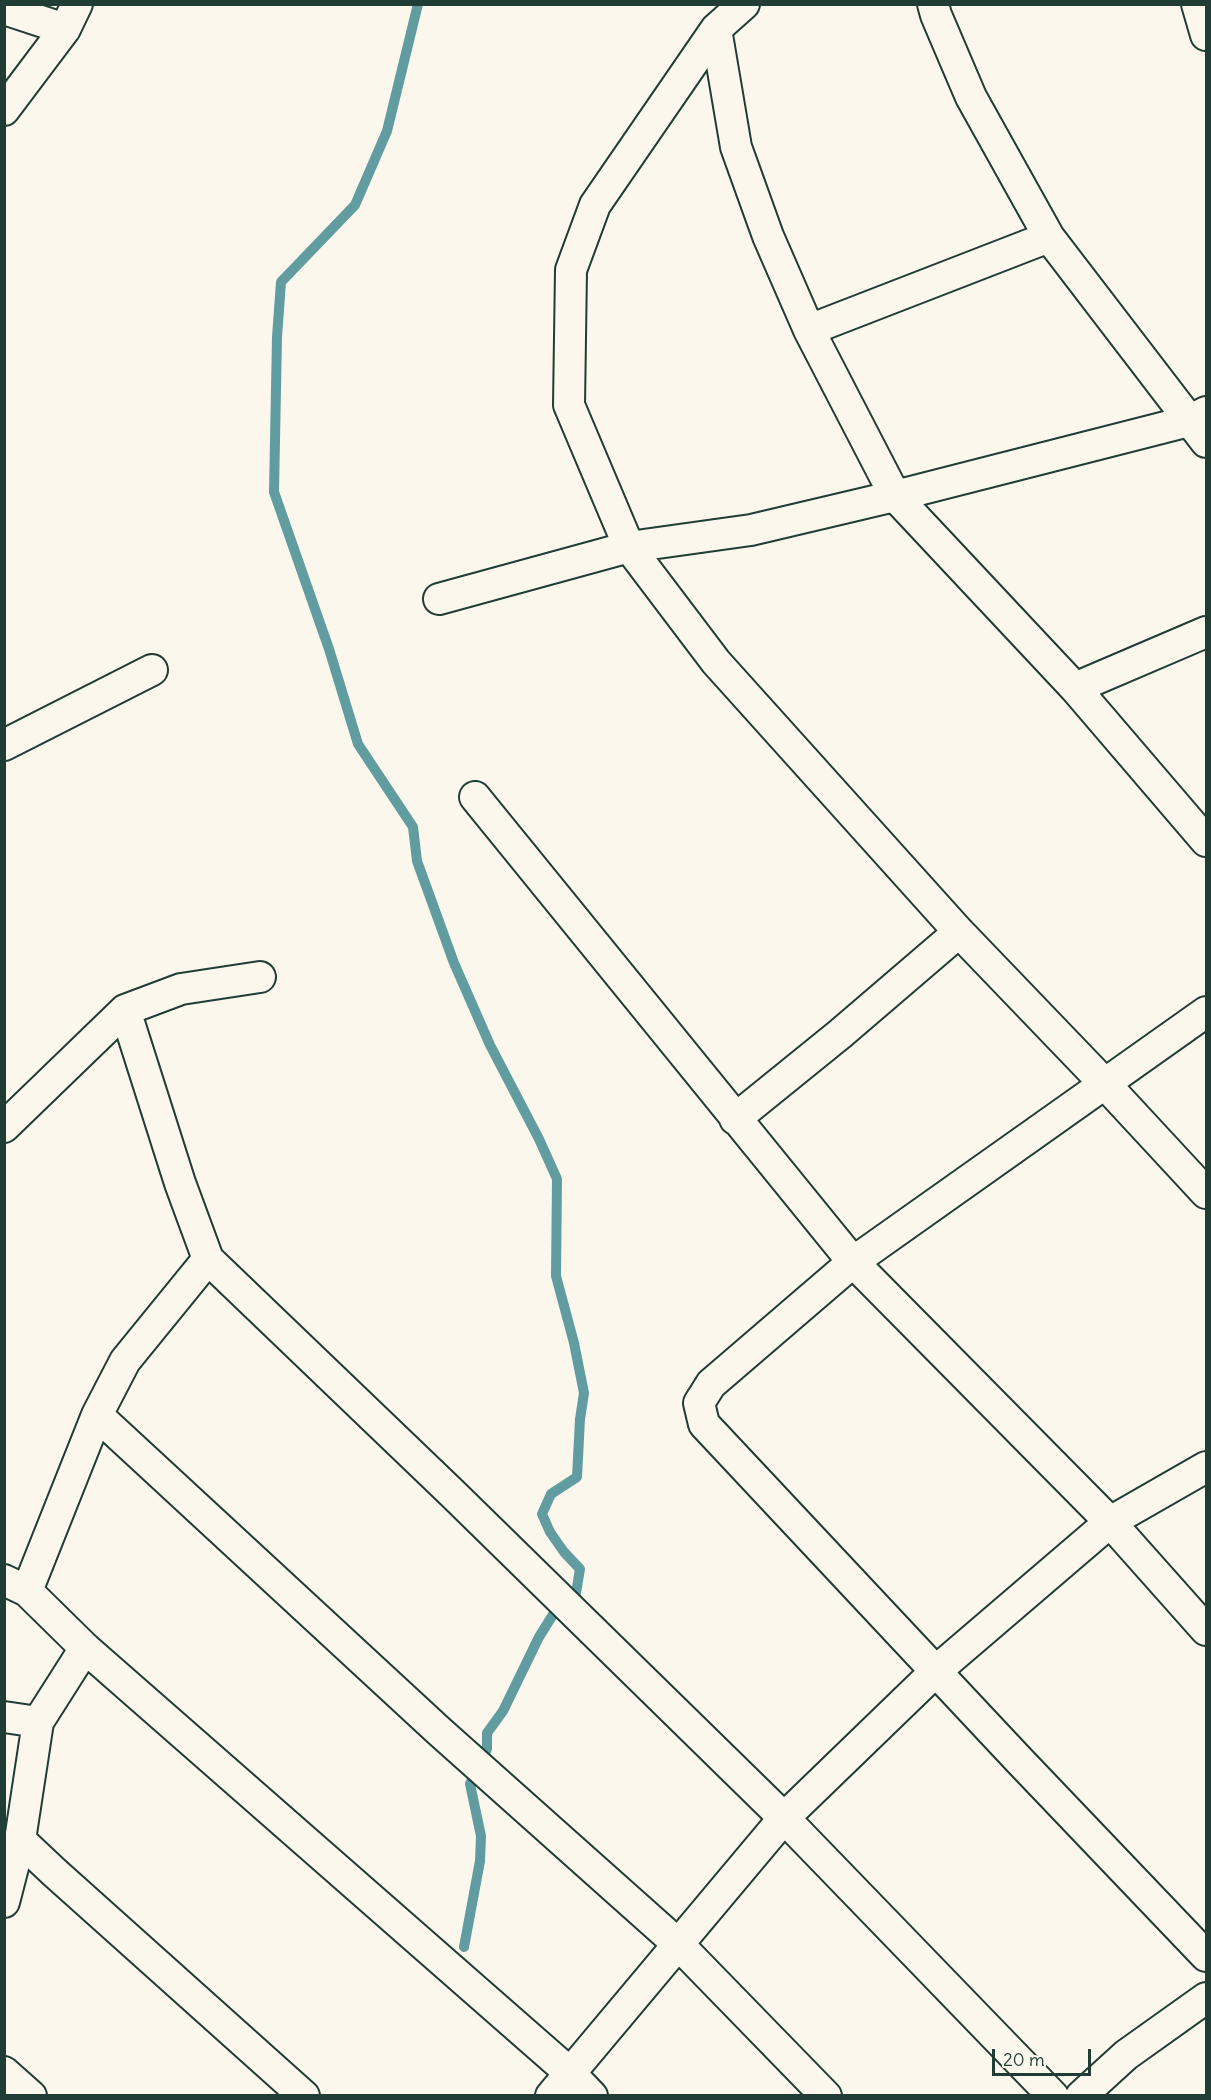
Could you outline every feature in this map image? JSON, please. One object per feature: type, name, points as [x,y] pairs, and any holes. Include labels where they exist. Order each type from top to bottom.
[{"type":"street","points":[[744,4],[716,29],[595,205],[571,270],[569,405],[629,547],[716,662],[959,932],[1206,1193]]},
{"type":"street","points":[[438,599],[629,547],[751,530],[1201,425],[1050,237],[971,98],[933,4]]},
{"type":"street","points":[[1197,4],[1206,35]]},
{"type":"street","points":[[4,9],[71,17],[4,110]]},
{"type":"street","points":[[716,29],[736,147],[768,236],[809,330],[895,496],[1075,688],[1206,841]]},
{"type":"street","points":[[809,330],[1050,237]]},
{"type":"street","points":[[1075,688],[1206,632]]},
{"type":"street","points":[[4,745],[152,670]]},
{"type":"street","points":[[475,797],[853,1262],[1110,1522],[1206,1630]]},
{"type":"street","points":[[735,1119],[840,1034],[959,932]]},
{"type":"street","points":[[4,1127],[125,1010],[181,989],[260,977]]},
{"type":"street","points":[[125,1010],[180,1183],[208,1259],[460,1501],[784,1818],[1053,2096]]},
{"type":"street","points":[[1206,1012],[853,1262],[711,1384],[699,1403],[704,1424],[1206,1956]]},
{"type":"street","points":[[208,1259],[125,1361],[16,1586],[570,2073],[592,2096]]},
{"type":"street","points":[[97,1415],[439,1731],[679,1945],[826,2096]]},
{"type":"street","points":[[551,2096],[784,1818],[936,1671],[1110,1522],[1206,1467]]},
{"type":"street","points":[[4,1902],[20,1840],[38,1722],[85,1648]]},
{"type":"street","points":[[4,1717],[38,1722]]},
{"type":"street","points":[[20,1840],[304,2096]]},
{"type":"street","points":[[1081,2096],[1126,2055],[1206,1998]]},
{"type":"street","points":[[4,2072],[31,2096]]},
{"type":"waterway","points":[[418,4],[387,131],[355,205],[281,282],[277,337],[274,492],[329,649],[358,744],[413,827],[417,861],[454,963],[490,1045],[557,1179],[556,1276],[574,1343],[584,1393],[580,1419],[577,1477],[551,1494],[542,1514],[550,1532],[580,1569],[576,1593],[554,1613],[539,1637],[503,1711],[487,1733],[487,1749],[470,1784],[481,1836],[480,1861],[464,1947]]}]
